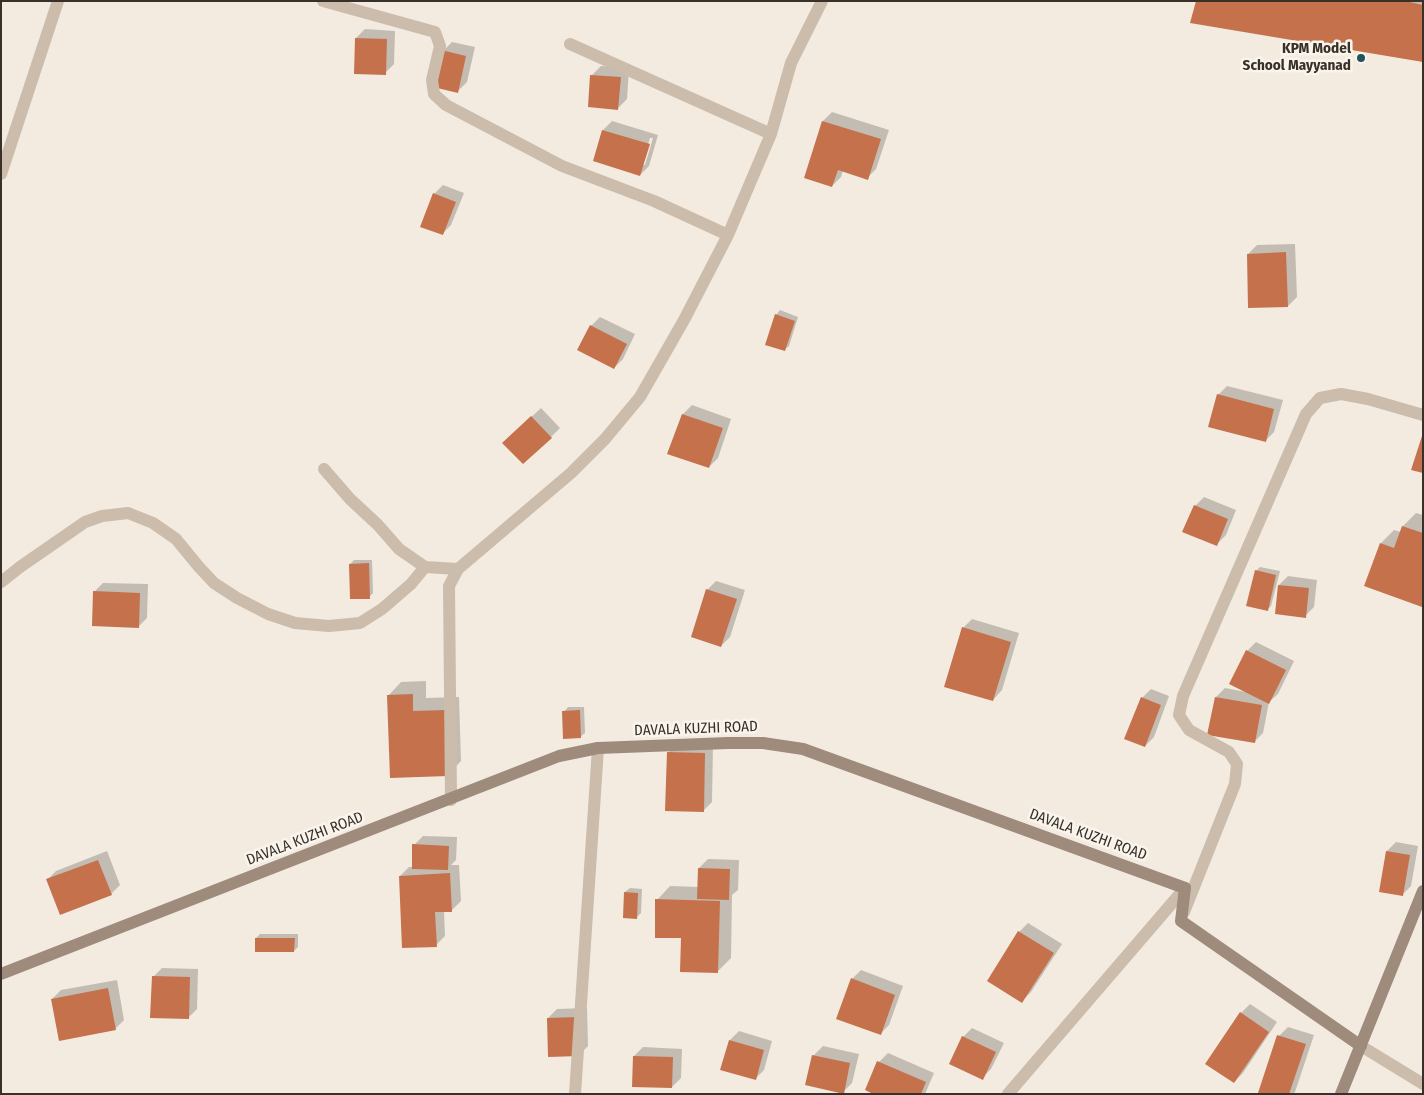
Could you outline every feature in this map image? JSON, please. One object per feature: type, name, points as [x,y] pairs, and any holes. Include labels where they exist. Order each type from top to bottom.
[{"type":"street","points":[[1,174],[58,1]]},
{"type":"street","points":[[323,1],[435,32],[440,46],[432,80],[434,94],[446,105],[562,166],[654,201],[728,235]]},
{"type":"street","points":[[451,800],[448,586],[458,569],[571,473],[605,439],[640,396],[684,320],[728,235],[771,134],[791,63],[822,1]]},
{"type":"street","points":[[570,44],[771,134]]},
{"type":"street","points":[[1181,921],[1235,784],[1237,764],[1229,752],[1189,730],[1179,715],[1183,696],[1306,414],[1320,398],[1341,394],[1368,399],[1423,415]]},
{"type":"street","points":[[324,469],[350,499],[378,525],[399,549],[425,567],[458,569]]},
{"type":"street","points":[[1,582],[85,522],[102,516],[128,513],[153,523],[176,539],[214,582],[237,598],[268,614],[295,623],[329,626],[360,623],[382,609],[411,584],[425,567]]},
{"type":"street","name":"DAVALA KUZHI ROAD","points":[[1,974],[451,800],[559,756],[598,748],[763,743],[804,749],[1185,888]]},
{"type":"street","points":[[575,1094],[598,748]]},
{"type":"street","points":[[1181,921],[1185,888]]},
{"type":"street","points":[[1008,1094],[1185,888]]},
{"type":"street","points":[[1341,1094],[1423,891]]},
{"type":"street","points":[[1181,921],[1361,1046],[1423,1084]]},
{"type":"building","name":"KPM Model School Mayyanad","points":[[1196,1],[1405,1],[1423,5],[1423,62],[1190,23]]},
{"type":"building","points":[[355,38],[387,39],[386,75],[354,74]]},
{"type":"building","points":[[441,50],[466,56],[458,93],[433,87]]},
{"type":"building","points":[[590,75],[621,77],[618,110],[588,107]]},
{"type":"building","points":[[822,121],[881,139],[868,180],[838,170],[832,187],[804,178]]},
{"type":"building","points":[[602,130],[650,144],[640,176],[593,161]]},
{"type":"building","points":[[433,193],[456,202],[443,235],[420,227]]},
{"type":"building","points":[[1286,252],[1288,307],[1248,308],[1247,254]]},
{"type":"building","points":[[775,314],[795,321],[785,351],[765,345]]},
{"type":"building","points":[[590,325],[627,344],[614,369],[577,350]]},
{"type":"building","points":[[1217,394],[1274,409],[1266,442],[1208,427]]},
{"type":"building","points":[[682,414],[723,428],[709,468],[667,454]]},
{"type":"building","points":[[531,416],[552,438],[523,464],[502,443]]},
{"type":"building","points":[[1423,436],[1423,473],[1411,470]]},
{"type":"building","points":[[1194,505],[1228,519],[1217,546],[1182,532]]},
{"type":"building","points":[[1402,526],[1423,533],[1422,607],[1364,586],[1380,543],[1394,548]]},
{"type":"building","points":[[369,563],[370,599],[350,599],[349,564]]},
{"type":"building","points":[[1255,570],[1276,575],[1268,611],[1246,606]]},
{"type":"building","points":[[1278,585],[1309,588],[1306,618],[1275,614]]},
{"type":"building","points":[[706,589],[737,599],[721,647],[691,637]]},
{"type":"building","points":[[93,591],[140,593],[139,628],[92,626]]},
{"type":"building","points":[[962,627],[1011,642],[993,701],[944,687]]},
{"type":"building","points":[[1246,650],[1286,670],[1269,704],[1229,684]]},
{"type":"building","points":[[413,694],[413,711],[446,710],[448,776],[390,778],[387,695]]},
{"type":"building","points":[[1141,697],[1161,705],[1145,747],[1124,739]]},
{"type":"building","points":[[1215,697],[1262,705],[1255,743],[1207,735]]},
{"type":"building","points":[[580,710],[581,738],[563,739],[562,711]]},
{"type":"building","points":[[667,752],[705,753],[704,812],[665,811]]},
{"type":"building","points":[[412,844],[449,846],[448,870],[412,869]]},
{"type":"building","points":[[1386,851],[1410,855],[1403,896],[1379,892]]},
{"type":"building","points":[[98,860],[112,895],[60,915],[46,879]]},
{"type":"building","points":[[698,868],[730,869],[729,900],[697,899]]},
{"type":"building","points":[[450,873],[452,912],[435,912],[437,947],[402,948],[399,876]]},
{"type":"building","points":[[624,892],[638,893],[637,919],[623,918]]},
{"type":"building","points":[[655,899],[720,901],[718,973],[680,972],[681,938],[655,938]]},
{"type":"building","points":[[1018,931],[1054,953],[1022,1003],[987,981]]},
{"type":"building","points":[[255,938],[295,938],[294,952],[255,952]]},
{"type":"building","points":[[152,976],[190,977],[189,1019],[150,1018]]},
{"type":"building","points":[[851,978],[895,995],[881,1035],[836,1019]]},
{"type":"building","points":[[108,988],[116,1030],[59,1041],[51,999]]},
{"type":"building","points":[[1240,1012],[1269,1032],[1234,1083],[1205,1064]]},
{"type":"building","points":[[579,1017],[580,1056],[548,1057],[547,1018]]},
{"type":"building","points":[[1277,1035],[1306,1044],[1289,1094],[1261,1094],[1258,1093]]},
{"type":"building","points":[[962,1036],[996,1052],[983,1080],[949,1064]]},
{"type":"building","points":[[729,1040],[764,1050],[756,1080],[720,1070]]},
{"type":"building","points":[[812,1055],[850,1063],[844,1094],[805,1085]]},
{"type":"building","points":[[633,1056],[673,1057],[672,1088],[632,1087]]},
{"type":"building","points":[[877,1061],[926,1082],[921,1094],[873,1094],[865,1090]]},
{"type":"place","name":"KPM Model School Mayyanad","points":[[1361,58]]}]
